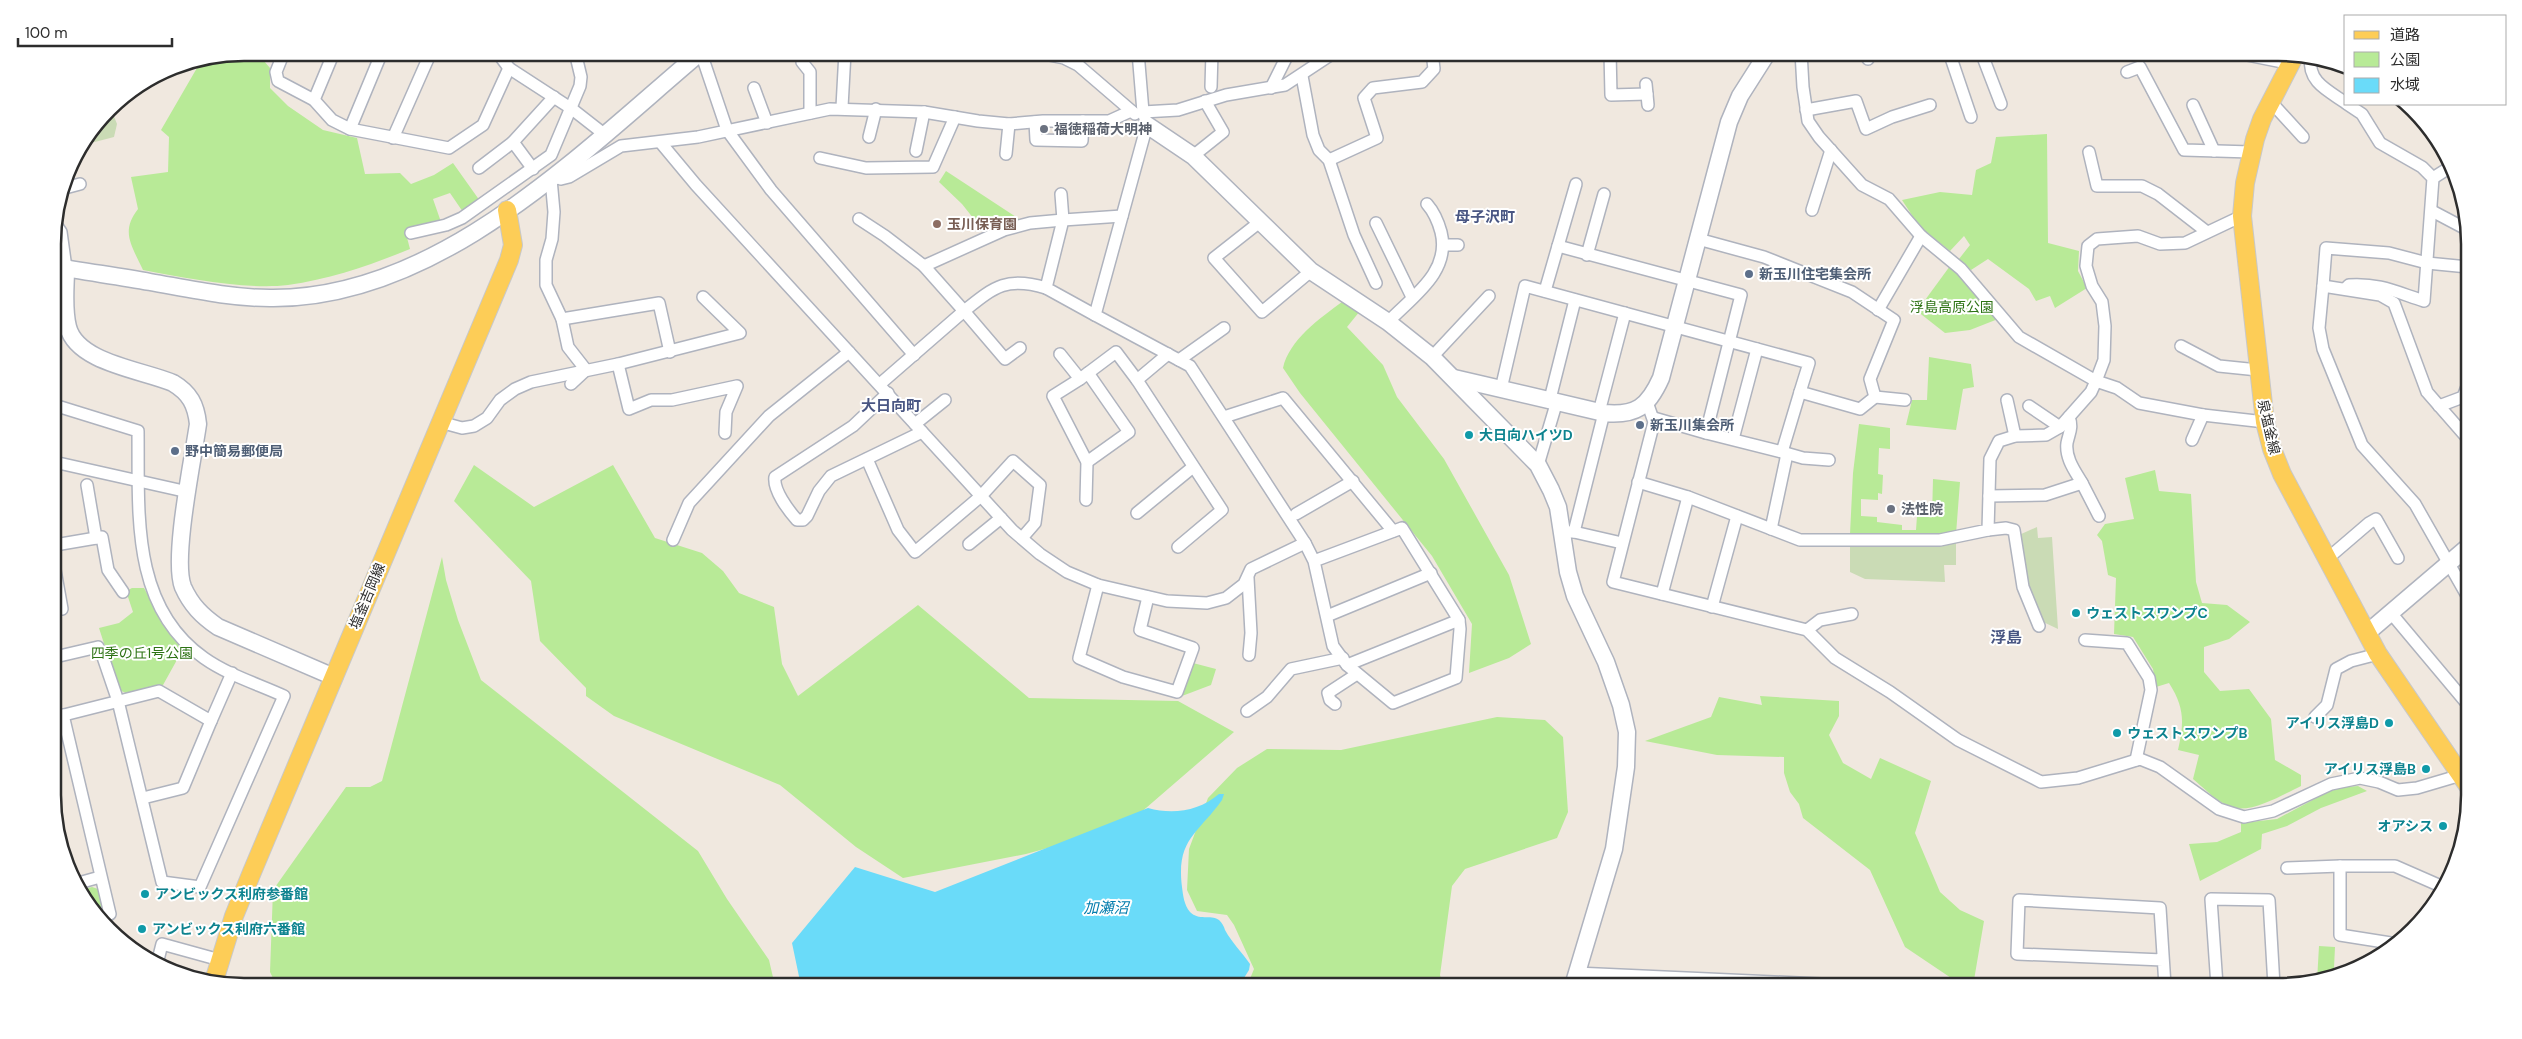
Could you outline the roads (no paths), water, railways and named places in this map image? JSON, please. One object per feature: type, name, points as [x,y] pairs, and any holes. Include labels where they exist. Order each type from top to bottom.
[{"type":"main road","name":"泉塩釜線","points":[[2292,62],[2262,119],[2245,183],[2242,216],[2265,422],[2272,449],[2282,474],[2378,654],[2461,775]]},
{"type":"main road","name":"塩釜吉岡線","points":[[216,975],[252,872],[509,260],[512,245],[507,210]]},
{"type":"street","points":[[280,61],[276,72],[278,81],[314,100],[332,120],[350,128],[449,148],[484,125],[510,68]]},
{"type":"street","points":[[314,100],[330,61]]},
{"type":"street","points":[[350,128],[378,61]]},
{"type":"street","points":[[393,138],[427,61]]},
{"type":"street","points":[[504,61],[510,68],[572,109],[604,134]]},
{"type":"street","points":[[411,233],[462,218],[550,156],[572,109],[581,77],[578,61]]},
{"type":"street","points":[[61,267],[246,297],[281,298],[327,294],[389,275],[422,261],[507,210],[553,177],[691,61]]},
{"type":"street","points":[[704,61],[727,130],[771,190],[914,354]]},
{"type":"street","points":[[842,108],[845,61]]},
{"type":"street","points":[[1073,61],[1130,111],[1145,119],[1193,156],[1311,270],[1388,322],[1432,357],[1538,465],[1568,532]]},
{"type":"street","points":[[1095,315],[1122,216],[1145,119],[1139,61]]},
{"type":"street","points":[[1211,87],[1212,61]]},
{"type":"street","points":[[1271,88],[1284,61]]},
{"type":"street","points":[[1145,119],[1226,94],[1285,85],[1302,76],[1323,61]]},
{"type":"street","points":[[1329,160],[1378,138],[1364,98],[1366,93],[1373,88],[1422,82],[1434,69],[1433,61]]},
{"type":"street","points":[[1610,61],[1611,95],[1647,94]]},
{"type":"street","points":[[1454,378],[1601,412],[1618,414],[1632,411],[1647,402],[1661,378],[1732,114],[1740,96],[1762,61]]},
{"type":"street","points":[[1802,61],[1808,121],[1862,185],[1889,199],[1921,236],[1961,269],[2019,337],[2096,381],[2117,388],[2139,403],[2203,415],[2265,422]]},
{"type":"street","points":[[1952,61],[1971,117]]},
{"type":"street","points":[[1984,61],[2001,104]]},
{"type":"street","points":[[802,62],[810,72],[810,113]]},
{"type":"street","points":[[2311,65],[2311,74],[2318,84],[2344,102]]},
{"type":"street","points":[[2127,72],[2140,67],[2184,150],[2252,152]]},
{"type":"street","points":[[1302,76],[1313,135],[1320,150],[1329,160],[1354,235],[1376,283]]},
{"type":"street","points":[[754,88],[767,123]]},
{"type":"street","points":[[479,168],[512,142],[554,97]]},
{"type":"street","points":[[1193,156],[1223,132],[1205,101]]},
{"type":"street","points":[[1806,110],[1856,101],[1866,129],[1892,117],[1930,105]]},
{"type":"street","points":[[2271,102],[2303,137]]},
{"type":"street","points":[[2194,105],[2214,151]]},
{"type":"street","points":[[2344,290],[2349,285],[2368,284],[2385,286],[2424,301],[2432,212],[2442,172],[2422,167],[2380,143],[2362,114],[2349,105]]},
{"type":"street","points":[[553,177],[561,179],[569,177],[621,146],[661,143],[842,108],[924,112],[1009,124],[1110,121],[1130,111]]},
{"type":"street","points":[[869,137],[876,109]]},
{"type":"street","points":[[916,151],[924,112]]},
{"type":"street","points":[[820,158],[866,168],[933,167],[955,117]]},
{"type":"street","points":[[1035,122],[1036,140],[1082,141],[1083,121]]},
{"type":"street","points":[[1006,154],[1009,124]]},
{"type":"street","points":[[512,142],[533,169]]},
{"type":"street","points":[[661,143],[696,185],[1001,518],[1022,538],[1067,572],[1098,584],[1148,597],[1167,601],[1207,603],[1226,598],[1244,584],[1251,569],[1305,543]]},
{"type":"street","points":[[1812,210],[1831,150]]},
{"type":"street","points":[[2089,152],[2097,186],[2142,186],[2158,194],[2207,232]]},
{"type":"street","points":[[553,177],[554,212],[546,260],[546,285],[562,319],[568,347],[586,370]]},
{"type":"street","points":[[71,186],[80,184]]},
{"type":"street","points":[[1545,291],[1576,184]]},
{"type":"street","points":[[1046,288],[1063,220],[1061,194]]},
{"type":"street","points":[[1587,255],[1604,194]]},
{"type":"street","points":[[1388,322],[1433,277],[1442,257],[1443,245],[1439,224],[1427,204]]},
{"type":"street","points":[[2432,212],[2459,226]]},
{"type":"street","points":[[924,266],[1004,230],[1030,223],[1122,216]]},
{"type":"street","points":[[1988,530],[1990,459],[1999,441],[2015,436],[2046,435],[2060,427],[2092,392],[2104,360],[2105,326],[2102,302],[2092,286],[2086,266],[2088,246],[2097,239],[2138,236],[2160,244],[2185,243],[2242,216]]},
{"type":"street","points":[[859,219],[924,266],[1005,360],[1020,348]]},
{"type":"street","points":[[1261,221],[1214,258],[1262,312],[1311,270]]},
{"type":"street","points":[[1376,223],[1412,297]]},
{"type":"street","points":[[1878,310],[1921,236]]},
{"type":"street","points":[[1698,238],[1764,257],[1852,292],[1894,320],[1870,378],[1875,397]]},
{"type":"street","points":[[1443,245],[1458,245]]},
{"type":"street","points":[[1558,246],[1741,295],[1706,433]]},
{"type":"street","points":[[2461,266],[2427,263],[2389,253],[2326,248],[2319,328],[2323,349],[2362,445],[2415,504],[2461,586]]},
{"type":"street","points":[[61,280],[68,327],[78,345],[96,357],[173,382],[182,388],[194,403],[198,424],[179,558],[183,586],[192,604],[203,617],[218,627],[334,677]]},
{"type":"street","points":[[880,384],[994,287],[1008,283],[1026,282],[1046,288],[1190,366],[1305,543],[1314,561],[1333,646],[1357,674],[1392,703],[1456,678],[1459,620],[1402,528],[1314,561]]},
{"type":"street","points":[[1501,389],[1525,286],[1809,363],[1784,453],[1771,529]]},
{"type":"street","points":[[2323,286],[2380,294],[2394,303],[2426,392],[2461,431]]},
{"type":"street","points":[[1432,357],[1489,296]]},
{"type":"street","points":[[440,422],[462,428],[474,426],[487,418],[500,400],[515,389],[531,382],[670,352],[740,333],[703,297]]},
{"type":"street","points":[[1538,465],[1576,300]]},
{"type":"street","points":[[562,319],[659,303],[670,352]]},
{"type":"street","points":[[1575,978],[1614,849],[1626,767],[1627,732],[1621,704],[1606,662],[1575,596],[1568,572],[1568,532],[1601,412],[1625,313]]},
{"type":"street","points":[[1180,360],[1224,328]]},
{"type":"street","points":[[2181,346],[2219,366],[2258,370]]},
{"type":"street","points":[[1733,440],[1757,349]]},
{"type":"street","points":[[673,540],[689,503],[769,416],[849,352]]},
{"type":"street","points":[[1086,500],[1087,462],[1053,396],[1116,352],[1137,380],[1222,510],[1178,547]]},
{"type":"street","points":[[1060,354],[1084,376],[1129,432],[1087,462]]},
{"type":"street","points":[[1137,380],[1168,354]]},
{"type":"street","points":[[618,364],[629,409],[652,400],[672,400],[737,386],[726,412],[725,433]]},
{"type":"street","points":[[571,384],[586,370]]},
{"type":"street","points":[[1800,392],[1860,409],[1875,397],[1905,400]]},
{"type":"street","points":[[888,393],[853,426],[775,477],[775,486],[797,520],[803,520],[807,516],[819,491],[831,476],[867,459],[919,428],[945,400]]},
{"type":"street","points":[[1224,417],[1283,398],[1393,531]]},
{"type":"street","points":[[2438,406],[2461,398]]},
{"type":"street","points":[[2007,400],[2015,436]]},
{"type":"street","points":[[1647,402],[1654,418],[1613,582],[1807,630],[1835,658],[1890,692],[1958,740],[2041,782],[2078,778],[2140,759],[2160,767],[2219,809],[2244,817],[2273,811],[2331,784],[2360,778],[2379,782],[2398,790],[2461,782]]},
{"type":"street","points":[[61,406],[138,431],[143,562],[156,602],[176,633],[205,659],[284,696],[200,887],[162,882],[118,701],[101,652],[61,656]]},
{"type":"street","points":[[2029,406],[2060,427]]},
{"type":"street","points":[[2192,440],[2203,415]]},
{"type":"street","points":[[2069,417],[2072,426],[2067,444],[2068,454],[2099,516]]},
{"type":"street","points":[[1654,418],[1784,453],[1829,460]]},
{"type":"street","points":[[867,459],[898,530],[914,552],[981,496],[1013,461],[1040,485],[1035,522],[1022,538]]},
{"type":"street","points":[[61,464],[188,492]]},
{"type":"street","points":[[1137,513],[1193,467]]},
{"type":"street","points":[[1296,514],[1353,481]]},
{"type":"street","points":[[1638,482],[1688,498],[1800,540],[1940,540],[1988,530],[2006,528],[2014,530],[2023,587],[2040,626]]},
{"type":"street","points":[[1989,496],[2045,495],[2082,483]]},
{"type":"street","points":[[87,485],[96,538]]},
{"type":"street","points":[[1662,594],[1688,498]]},
{"type":"street","points":[[1712,606],[1737,516]]},
{"type":"street","points":[[970,544],[1001,518]]},
{"type":"street","points":[[2328,559],[2369,522],[2376,519],[2398,558]]},
{"type":"street","points":[[1568,532],[1622,543]]},
{"type":"street","points":[[61,544],[102,537],[108,570],[123,592]]},
{"type":"street","points":[[2367,634],[2461,553]]},
{"type":"street","points":[[1327,616],[1431,573]]},
{"type":"street","points":[[1248,578],[1251,633],[1249,655]]},
{"type":"street","points":[[1098,584],[1079,658],[1123,678],[1177,692],[1193,648],[1140,630],[1148,597]]},
{"type":"street","points":[[61,603],[62,609]]},
{"type":"street","points":[[2391,613],[2461,696]]},
{"type":"street","points":[[1807,630],[1820,620],[1852,614]]},
{"type":"street","points":[[1247,711],[1267,697],[1291,668],[1345,662],[1459,620]]},
{"type":"street","points":[[2086,640],[2127,643],[2149,678],[2151,690],[2136,760]]},
{"type":"street","points":[[2315,717],[2327,705],[2336,668],[2351,661],[2378,654]]},
{"type":"street","points":[[143,798],[183,788],[232,673]]},
{"type":"street","points":[[1335,704],[1330,700],[1328,693],[1357,674]]},
{"type":"street","points":[[61,715],[159,691],[211,721]]},
{"type":"street","points":[[61,724],[110,914],[107,915]]},
{"type":"street","points":[[2340,866],[2340,935],[2386,942]]},
{"type":"street","points":[[2287,868],[2395,866],[2437,884]]},
{"type":"street","points":[[83,882],[100,877]]},
{"type":"street","points":[[2216,978],[2211,899],[2270,900],[2274,978]]},
{"type":"street","points":[[2163,960],[2017,954],[2018,900],[2160,908],[2164,978]]},
{"type":"street","points":[[159,957],[162,944],[220,960]]},
{"type":"water","name":"加瀬沼","points":[[1219,794],[1224,794],[1222,800],[1197,830],[1186,847],[1182,858],[1181,871],[1183,897],[1193,915],[1216,918],[1223,925],[1250,964],[1244,978],[799,978],[792,943],[855,867],[935,892],[1148,808],[1167,811],[1185,810],[1211,800]]},
{"type":"place","name":"福徳稲荷大明神","points":[[1044,129]]},
{"type":"place","name":"玉川保育園","points":[[937,224]]},
{"type":"place","name":"新玉川住宅集会所","points":[[1749,274]]},
{"type":"place","name":"新玉川集会所","points":[[1640,425]]},
{"type":"place","name":"大日向ハイツD","points":[[1469,435]]},
{"type":"place","name":"野中簡易郵便局","points":[[175,451]]},
{"type":"place","name":"法性院","points":[[1891,509]]},
{"type":"place","name":"ウェストスワンプC","points":[[2076,613]]},
{"type":"place","name":"アイリス浮島D","points":[[2389,723]]},
{"type":"place","name":"ウェストスワンプB","points":[[2117,733]]},
{"type":"place","name":"アイリス浮島B","points":[[2426,769]]},
{"type":"place","name":"オアシス","points":[[2443,826]]},
{"type":"place","name":"アンビックス利府参番館","points":[[145,894]]},
{"type":"place","name":"アンビックス利府六番館","points":[[142,929]]},
{"type":"district","name":"母子沢町","points":[[1485,217]]},
{"type":"district","name":"大日向町","points":[[891,406]]},
{"type":"district","name":"浮島","points":[[2006,637]]},
{"type":"park label","name":"浮島高原公園","points":[[1952,307]]},
{"type":"park label","name":"四季の丘1号公園","points":[[142,653]]}]
